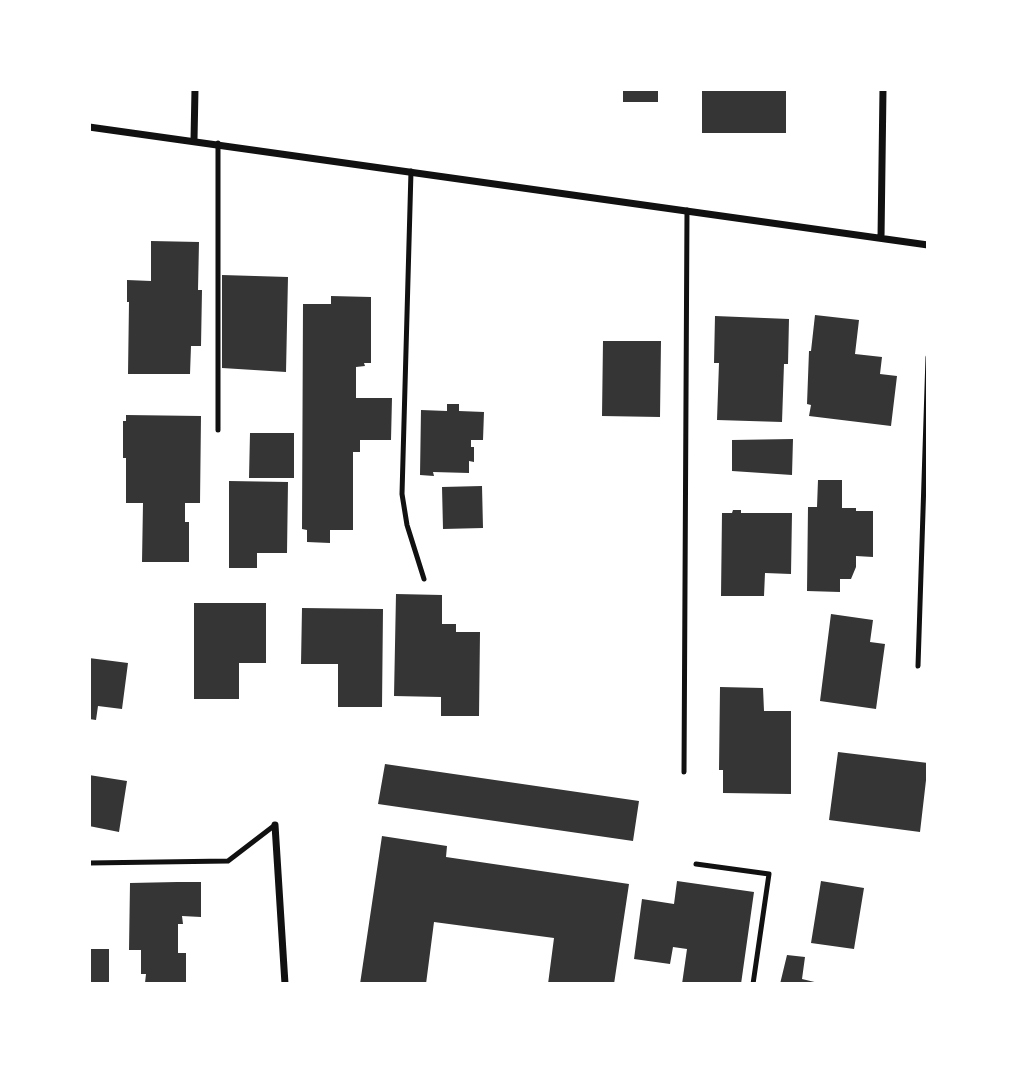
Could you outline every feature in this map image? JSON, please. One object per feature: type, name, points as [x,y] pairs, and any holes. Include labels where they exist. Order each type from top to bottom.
[{"type":"street","points":[[194,140],[195,89]]},
{"type":"street","points":[[881,238],[883,89]]},
{"type":"street","points":[[89,127],[218,143],[928,245]]},
{"type":"street","points":[[275,825],[285,984]]},
{"type":"lane","points":[[218,143],[218,430]]},
{"type":"lane","points":[[411,171],[402,494],[407,525],[424,579]]},
{"type":"lane","points":[[684,772],[687,210]]},
{"type":"lane","points":[[918,666],[928,357]]},
{"type":"lane","points":[[89,863],[228,860],[275,825]]},
{"type":"lane","points":[[696,864],[769,874],[753,984]]},
{"type":"building","points":[[623,89],[658,89],[658,102],[623,102]]},
{"type":"building","points":[[702,89],[786,89],[786,133],[702,133]]},
{"type":"building","points":[[151,241],[199,242],[201,346],[191,346],[190,374],[128,374],[127,280],[151,281]]},
{"type":"building","points":[[222,275],[288,277],[286,372],[222,368]]},
{"type":"building","points":[[331,296],[371,297],[371,363],[356,367],[356,398],[392,398],[391,440],[360,440],[360,452],[353,452],[353,530],[330,530],[330,543],[307,542],[307,530],[302,529],[303,304],[331,304]]},
{"type":"building","points":[[815,315],[859,320],[855,354],[882,357],[880,374],[897,376],[891,426],[809,416],[809,351]]},
{"type":"building","points":[[715,316],[789,319],[782,422],[717,420],[719,363],[714,363]]},
{"type":"building","points":[[603,341],[661,341],[660,417],[602,416]]},
{"type":"building","points":[[447,404],[459,404],[459,411],[484,412],[483,440],[471,440],[474,462],[469,461],[469,473],[433,472],[434,476],[420,475],[421,410],[447,411]]},
{"type":"building","points":[[126,415],[201,416],[200,503],[185,503],[185,522],[189,522],[189,562],[142,562],[143,503],[126,503],[123,421],[126,421]]},
{"type":"building","points":[[250,433],[294,433],[294,478],[249,478]]},
{"type":"building","points":[[793,439],[792,475],[732,471],[732,440]]},
{"type":"building","points":[[818,480],[842,480],[842,508],[873,511],[873,557],[856,556],[856,567],[851,579],[840,579],[840,592],[807,591],[808,507],[817,507]]},
{"type":"building","points":[[229,481],[288,482],[287,553],[257,553],[257,568],[229,568]]},
{"type":"building","points":[[482,486],[483,528],[443,529],[442,487]]},
{"type":"building","points":[[733,510],[741,510],[741,513],[792,513],[791,574],[765,573],[764,596],[721,596],[722,513],[732,513]]},
{"type":"building","points":[[396,594],[442,595],[442,624],[456,624],[456,632],[480,632],[479,716],[441,716],[441,697],[394,696]]},
{"type":"building","points":[[194,603],[266,603],[266,663],[239,663],[239,699],[194,699]]},
{"type":"building","points":[[302,608],[383,609],[382,707],[338,707],[338,664],[301,664]]},
{"type":"building","points":[[831,614],[873,620],[870,642],[885,644],[876,709],[820,701]]},
{"type":"building","points":[[89,658],[128,663],[122,709],[98,706],[96,720],[89,719]]},
{"type":"building","points":[[720,687],[763,688],[764,711],[791,711],[791,794],[723,793],[723,770],[719,770]]},
{"type":"building","points":[[838,752],[928,763],[920,832],[829,820]]},
{"type":"building","points":[[385,764],[639,801],[633,841],[378,804]]},
{"type":"building","points":[[89,775],[127,781],[119,832],[89,826]]},
{"type":"building","points":[[382,836],[447,846],[446,857],[629,884],[614,984],[548,984],[554,938],[434,922],[426,984],[360,984]]},
{"type":"building","points":[[677,881],[754,892],[741,984],[682,984],[687,949],[673,947],[670,964],[634,959],[642,899],[674,904]]},
{"type":"building","points":[[821,881],[864,888],[854,949],[811,943]]},
{"type":"building","points":[[201,882],[201,917],[182,916],[183,924],[178,924],[178,953],[186,953],[186,983],[145,983],[146,974],[141,974],[141,950],[129,950],[130,883]]},
{"type":"building","points":[[89,949],[109,949],[109,984],[89,984]]},
{"type":"building","points":[[787,955],[805,957],[802,979],[823,984],[780,984]]}]
